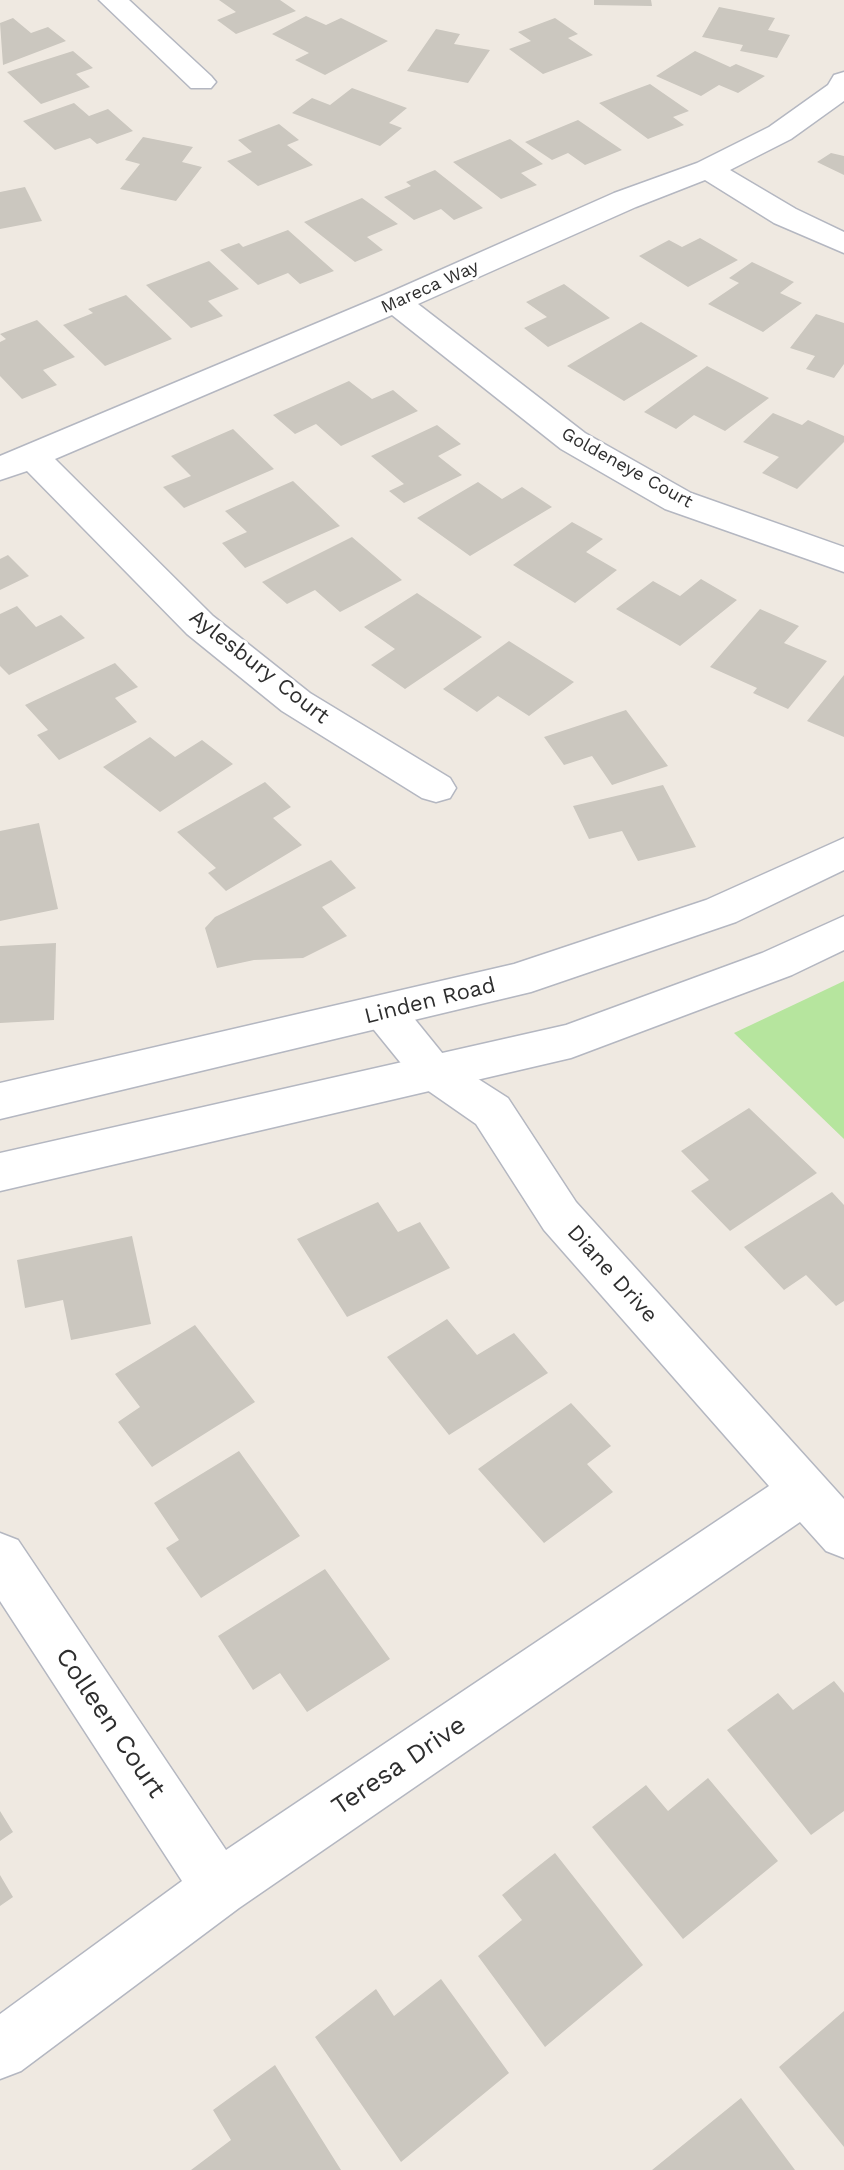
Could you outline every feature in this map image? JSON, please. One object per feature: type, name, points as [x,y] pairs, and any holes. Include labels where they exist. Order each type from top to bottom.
[{"type":"street","points":[[113,0],[201,82]]},
{"type":"street","name":"Mareca Way","points":[[16,462],[395,302],[625,200],[708,169],[780,133],[841,89],[844,81]]},
{"type":"street","points":[[708,169],[785,216],[844,244]]},
{"type":"street","name":"Goldeneye Court","points":[[395,302],[573,441],[678,501],[844,560]]},
{"type":"street","name":"Aylesbury Court","points":[[16,462],[200,625],[296,702],[436,788]]},
{"type":"street","name":"Linden Road","points":[[0,1101],[516,980],[721,911],[844,853]]},
{"type":"street","points":[[0,1172],[571,1041],[763,970],[844,932]]},
{"type":"street","name":"Diane Drive","points":[[385,1013],[432,1071],[492,1111],[560,1216],[844,1535]]},
{"type":"street","name":"Teresa Drive","points":[[0,2050],[219,1888],[804,1491]]},
{"type":"street","name":"Colleen Court","points":[[0,1557],[219,1888]]},
{"type":"green space","points":[[844,981],[844,1139],[734,1033]]},
{"type":"building","points":[[219,0],[280,0],[296,11],[236,34],[217,20],[236,12]]},
{"type":"building","points":[[594,0],[651,0],[652,6],[594,5]]},
{"type":"building","points":[[719,7],[775,18],[768,30],[790,35],[777,58],[740,51],[743,45],[702,37]]},
{"type":"building","points":[[306,16],[326,25],[341,18],[388,41],[325,75],[295,60],[309,53],[272,34]]},
{"type":"building","points":[[13,18],[31,33],[48,27],[66,41],[3,65],[0,23]]},
{"type":"building","points":[[555,18],[578,34],[568,38],[593,55],[543,74],[509,49],[531,41],[518,32]]},
{"type":"building","points":[[436,29],[460,34],[454,44],[490,50],[468,83],[407,71]]},
{"type":"building","points":[[73,51],[93,68],[76,74],[90,87],[41,104],[7,72]]},
{"type":"building","points":[[695,51],[730,67],[736,64],[765,76],[738,93],[719,85],[701,96],[656,76]]},
{"type":"building","points":[[650,84],[689,111],[673,117],[684,125],[648,139],[599,103]]},
{"type":"building","points":[[352,88],[407,108],[389,123],[402,128],[380,146],[292,113],[312,98],[330,105]]},
{"type":"building","points":[[74,103],[89,116],[108,109],[133,131],[97,144],[90,138],[55,150],[23,121]]},
{"type":"building","points":[[578,120],[622,150],[585,165],[568,153],[552,160],[525,142]]},
{"type":"building","points":[[279,124],[299,140],[287,145],[313,165],[258,186],[227,161],[252,152],[238,140]]},
{"type":"building","points":[[143,137],[193,147],[182,162],[202,167],[176,201],[120,189],[140,164],[125,160]]},
{"type":"building","points":[[510,139],[543,164],[521,173],[537,185],[501,199],[453,162]]},
{"type":"building","points":[[831,153],[844,156],[844,175],[817,162]]},
{"type":"building","points":[[435,170],[483,208],[454,220],[441,209],[414,220],[384,197],[411,186],[406,182]]},
{"type":"building","points":[[25,187],[42,221],[0,229],[0,192]]},
{"type":"building","points":[[362,198],[398,224],[367,237],[383,250],[355,262],[304,222]]},
{"type":"building","points":[[288,230],[334,271],[300,284],[288,273],[258,285],[220,250],[239,243],[243,247]]},
{"type":"building","points":[[700,238],[738,260],[688,287],[639,256],[669,240],[682,247]]},
{"type":"building","points":[[209,261],[239,289],[208,301],[223,316],[191,328],[146,285]]},
{"type":"building","points":[[752,262],[794,282],[780,293],[802,303],[763,332],[708,304],[739,283],[729,278]]},
{"type":"building","points":[[564,284],[610,318],[548,347],[524,328],[547,317],[526,302]]},
{"type":"building","points":[[126,295],[172,339],[105,366],[63,325],[93,313],[88,309]]},
{"type":"building","points":[[816,314],[844,323],[844,364],[834,378],[806,369],[815,356],[790,348]]},
{"type":"building","points":[[37,320],[75,357],[43,370],[57,385],[22,399],[0,376],[0,342],[6,339],[0,334]]},
{"type":"building","points":[[641,322],[698,356],[624,401],[567,366]]},
{"type":"building","points":[[707,366],[769,398],[725,431],[694,415],[676,429],[644,412]]},
{"type":"building","points":[[349,381],[372,399],[393,390],[418,411],[341,446],[316,424],[295,434],[273,415]]},
{"type":"building","points":[[773,413],[802,425],[808,420],[844,436],[844,442],[797,489],[762,473],[779,457],[743,442]]},
{"type":"building","points":[[437,425],[461,444],[438,456],[462,475],[404,503],[389,491],[404,484],[371,456]]},
{"type":"building","points":[[233,429],[274,469],[184,508],[163,487],[191,476],[171,456]]},
{"type":"building","points":[[293,481],[340,526],[245,568],[222,543],[247,532],[225,511]]},
{"type":"building","points":[[478,482],[502,499],[522,487],[552,507],[470,556],[417,518]]},
{"type":"building","points":[[572,522],[603,539],[586,552],[617,570],[575,603],[513,565]]},
{"type":"building","points":[[352,537],[402,580],[340,612],[315,590],[287,604],[262,582]]},
{"type":"building","points":[[8,555],[29,576],[0,590],[0,559]]},
{"type":"building","points":[[701,579],[737,600],[680,646],[616,609],[653,581],[680,596]]},
{"type":"building","points":[[417,593],[482,637],[405,689],[371,665],[395,649],[364,627]]},
{"type":"building","points":[[17,606],[36,627],[61,615],[85,638],[9,675],[0,666],[0,614]]},
{"type":"building","points":[[760,609],[799,626],[784,643],[827,661],[788,709],[753,693],[757,688],[710,667]]},
{"type":"building","points":[[509,641],[574,682],[529,716],[498,696],[477,712],[443,689]]},
{"type":"building","points":[[115,663],[138,687],[115,698],[137,722],[59,760],[37,735],[48,730],[25,705]]},
{"type":"building","points":[[844,675],[844,737],[807,721]]},
{"type":"building","points":[[626,710],[668,766],[612,785],[592,756],[564,765],[544,737]]},
{"type":"building","points":[[150,737],[175,757],[202,740],[233,764],[160,812],[103,767]]},
{"type":"building","points":[[265,782],[291,807],[273,818],[302,845],[226,891],[208,873],[216,868],[177,832]]},
{"type":"building","points":[[663,785],[696,847],[638,861],[622,831],[589,839],[573,806]]},
{"type":"building","points":[[39,823],[58,909],[0,921],[0,831]]},
{"type":"building","points":[[331,860],[356,888],[322,907],[347,936],[303,958],[254,960],[217,968],[205,928],[215,917]]},
{"type":"building","points":[[56,943],[54,1020],[0,1023],[0,946]]},
{"type":"building","points":[[749,1108],[817,1173],[730,1231],[691,1191],[709,1180],[681,1151]]},
{"type":"building","points":[[832,1192],[844,1205],[844,1301],[836,1306],[806,1275],[784,1290],[744,1247]]},
{"type":"building","points":[[378,1202],[398,1232],[420,1222],[450,1268],[347,1317],[297,1239]]},
{"type":"building","points":[[132,1236],[151,1324],[71,1340],[63,1300],[25,1308],[17,1260]]},
{"type":"building","points":[[447,1319],[477,1355],[514,1333],[548,1373],[449,1435],[387,1357]]},
{"type":"building","points":[[195,1325],[255,1402],[152,1467],[118,1422],[140,1407],[115,1374]]},
{"type":"building","points":[[571,1403],[611,1446],[587,1464],[613,1492],[544,1543],[478,1469]]},
{"type":"building","points":[[239,1451],[300,1536],[201,1598],[166,1548],[179,1540],[154,1503]]},
{"type":"building","points":[[325,1569],[390,1659],[307,1712],[280,1673],[253,1690],[218,1636]]},
{"type":"building","points":[[834,1681],[844,1693],[844,1811],[811,1835],[727,1730],[778,1693],[793,1710]]},
{"type":"building","points":[[708,1778],[778,1861],[683,1939],[592,1827],[646,1785],[668,1811]]},
{"type":"building","points":[[0,1811],[13,1832],[0,1841]]},
{"type":"building","points":[[555,1853],[643,1965],[545,2047],[478,1956],[522,1920],[502,1895]]},
{"type":"building","points":[[0,1875],[13,1897],[0,1906]]},
{"type":"building","points":[[441,1979],[509,2073],[401,2162],[315,2037],[376,1989],[394,2016]]},
{"type":"building","points":[[844,2011],[844,2147],[779,2067]]},
{"type":"building","points":[[275,2065],[341,2170],[191,2170],[231,2140],[213,2110]]},
{"type":"building","points":[[741,2098],[795,2170],[652,2170]]}]
